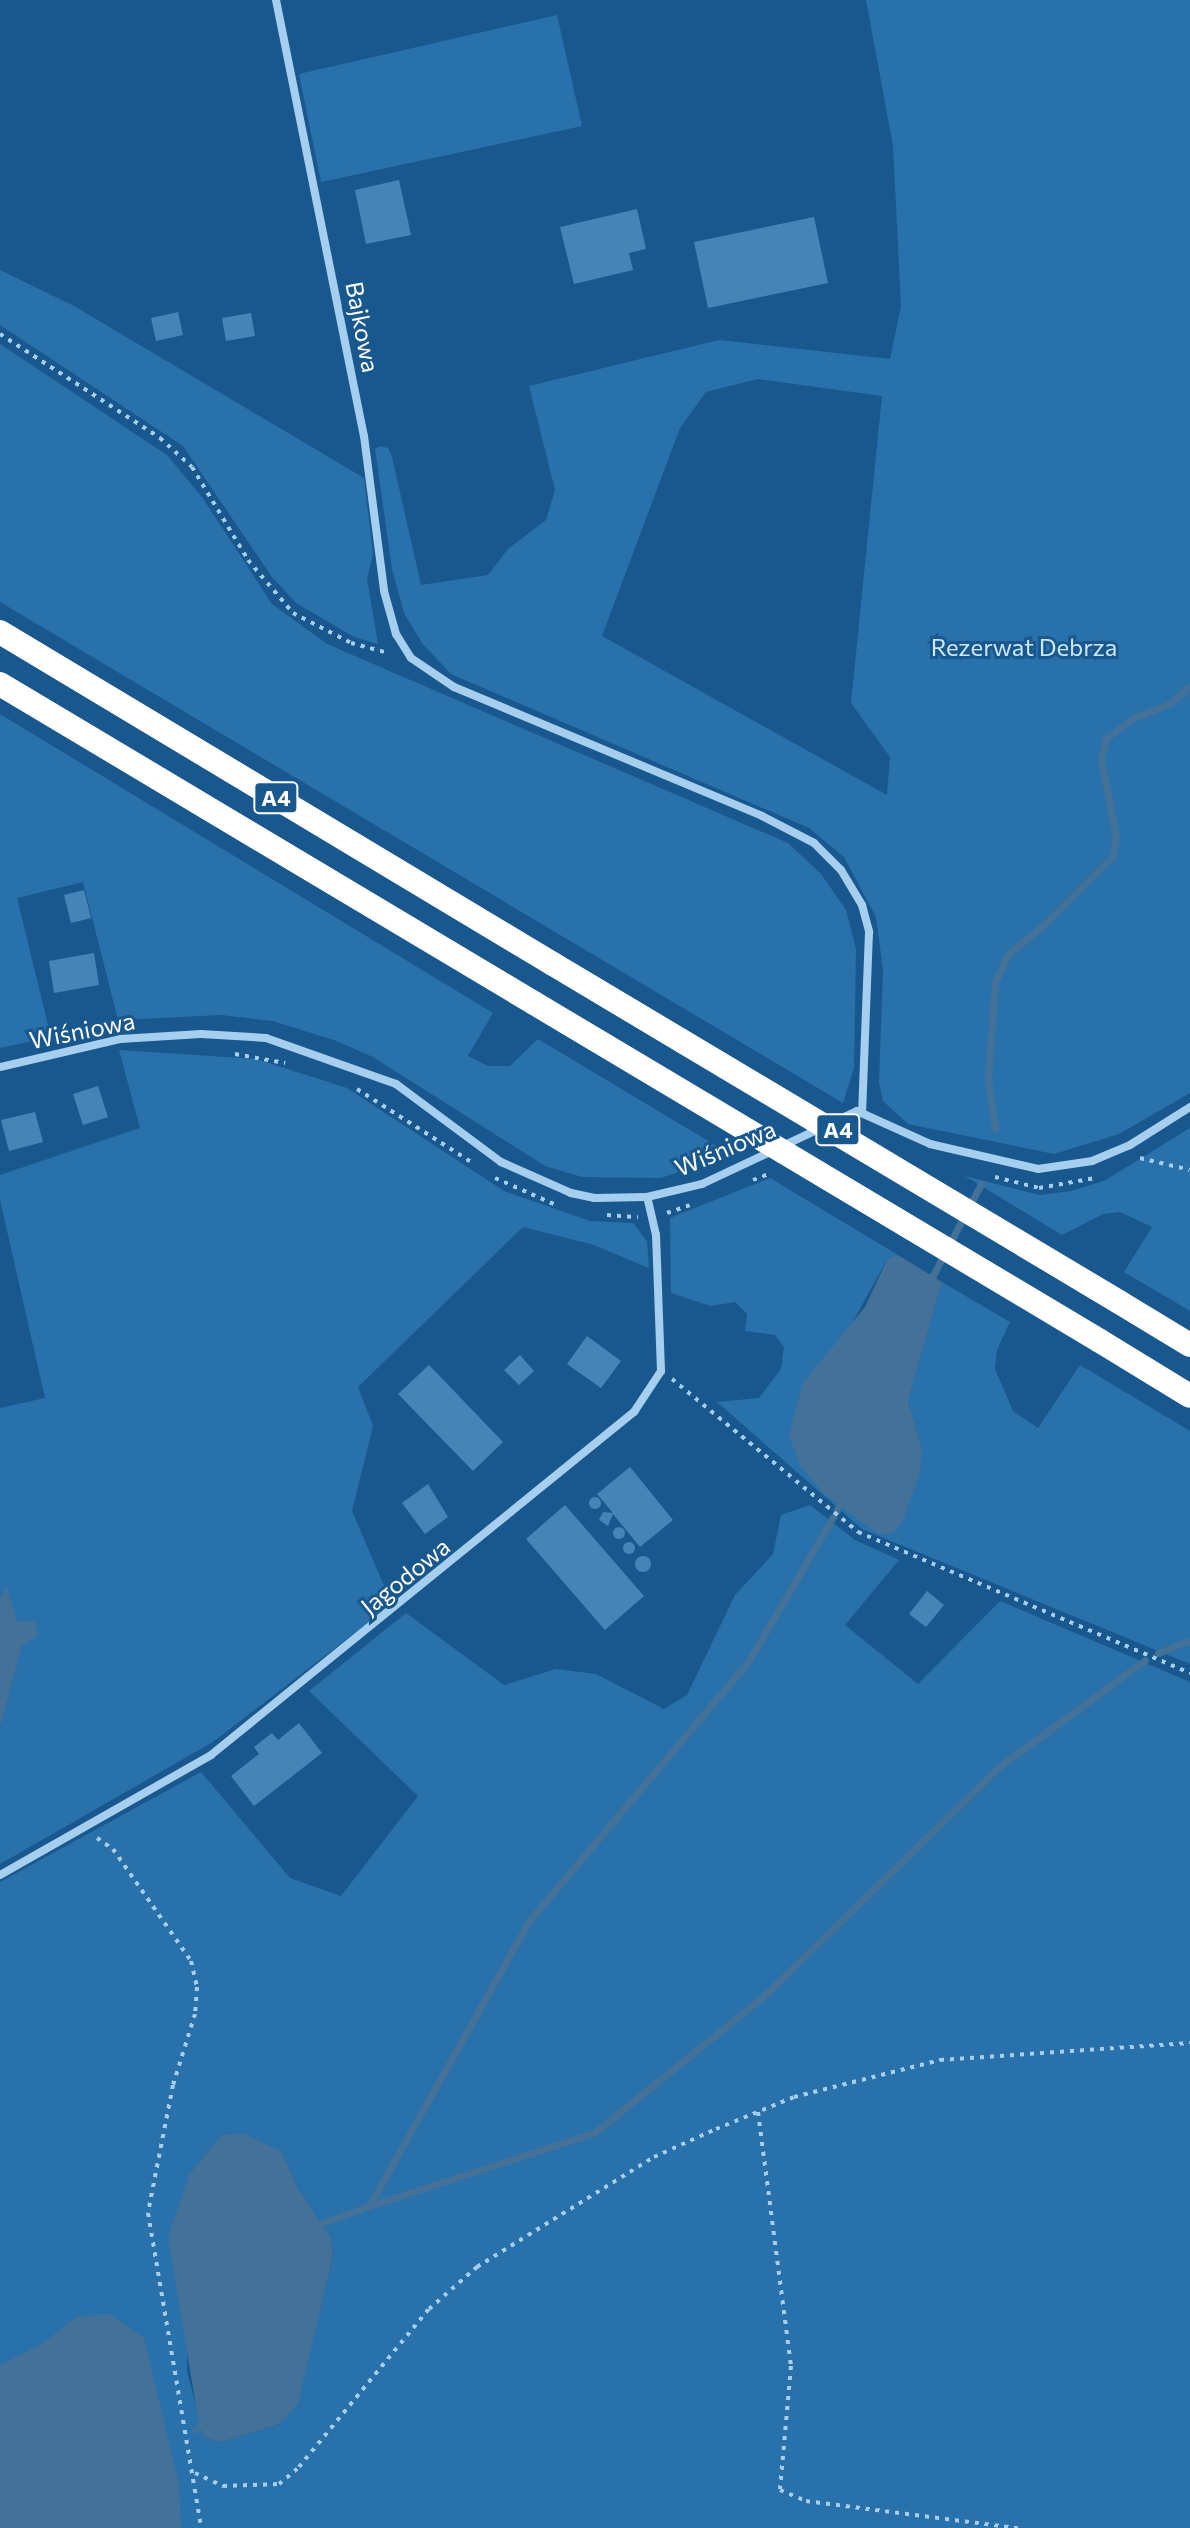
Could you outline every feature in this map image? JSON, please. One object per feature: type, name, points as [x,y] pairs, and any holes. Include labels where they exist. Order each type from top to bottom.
[{"type":"highway","name":"A4","points":[[0,632],[1190,1345]]},
{"type":"highway","name":"A4","points":[[0,684],[1190,1396]]},
{"type":"street","name":"Bajkowa","points":[[276,0],[364,436],[384,591],[396,634],[411,658]]},
{"type":"street","points":[[411,658],[468,693],[762,816],[814,843],[841,870],[862,905],[869,932],[862,1111],[910,1137],[1002,1164],[1065,1167],[1110,1153],[1190,1107]]},
{"type":"street","name":"Wiśniowa","points":[[0,1067],[120,1039],[201,1034],[266,1038],[396,1084],[501,1162],[545,1183],[594,1198],[647,1197],[702,1184],[862,1111]]},
{"type":"street","points":[[647,1197],[653,1216],[661,1371]]},
{"type":"street","name":"Jagodowa","points":[[0,1875],[211,1755],[380,1623],[634,1412],[661,1371]]},
{"type":"path","points":[[0,334],[160,438],[192,467],[248,560],[293,613],[351,643],[411,658]]},
{"type":"path","points":[[227,1053],[293,1065]]},
{"type":"path","points":[[355,1087],[505,1185],[570,1209]]},
{"type":"path","points":[[1110,1153],[1190,1170]]},
{"type":"path","points":[[598,1214],[653,1216]]},
{"type":"path","points":[[661,1371],[858,1532],[1190,1673]]},
{"type":"path","points":[[82,1828],[113,1849],[191,1961],[197,1987],[148,2213],[195,2473],[201,2528]]},
{"type":"path","points":[[195,2473],[223,2486],[279,2484],[299,2467],[429,2309],[477,2267],[654,2157],[758,2112],[794,2097],[940,2060],[1190,2043]]},
{"type":"path","points":[[758,2112],[791,2366],[780,2490],[806,2501],[1018,2528]]},
{"type":"green space","name":"Rezerwat Debrza","points":[[866,0],[1190,0],[1190,1093],[1119,1134],[1054,1154],[908,1124],[883,1101],[879,1082],[883,970],[876,917],[844,857],[809,828],[451,674],[422,643],[404,613],[392,569],[375,449],[380,446],[388,448],[392,457],[421,585],[488,575],[508,549],[546,520],[555,490],[529,386],[719,340],[890,359],[901,306],[893,146]],"holes":[[[758,379],[882,396],[851,703],[890,757],[887,795],[602,636],[680,428],[706,392]]]},
{"type":"green space","points":[[557,15],[582,126],[321,182],[299,74]]},
{"type":"green space","points":[[0,270],[74,306],[364,478],[373,554],[367,579],[378,644],[354,637],[296,603],[272,577],[183,446],[0,325]]},
{"type":"green space","points":[[0,344],[167,455],[202,497],[272,604],[327,644],[788,843],[821,874],[846,910],[856,949],[854,1068],[843,1103],[0,602]]},
{"type":"green space","points":[[0,714],[493,1013],[468,1056],[488,1066],[510,1066],[538,1039],[730,1154],[661,1178],[582,1177],[545,1166],[373,1057],[334,1040],[272,1021],[221,1015],[118,1020],[83,882],[17,898],[51,1037],[0,1048]]},
{"type":"green space","points":[[119,1050],[256,1059],[347,1088],[504,1191],[590,1221],[633,1223],[647,1241],[649,1268],[594,1245],[523,1227],[358,1387],[373,1426],[352,1511],[392,1604],[213,1742],[0,1864],[0,1728],[22,1646],[6,1586],[0,1599],[0,1408],[45,1398],[0,1200],[0,1175],[140,1128]]},
{"type":"green space","points":[[1190,1128],[1190,1311],[1124,1272],[1152,1227],[1120,1212],[1103,1214],[1062,1235],[965,1176],[1040,1195],[1071,1191],[1104,1181]]},
{"type":"green space","points":[[770,1178],[898,1255],[888,1258],[846,1334],[922,1449],[908,1401],[942,1282],[1010,1322],[997,1350],[995,1369],[1013,1411],[1038,1428],[1080,1365],[1190,1431],[1190,1664],[862,1529],[717,1402],[759,1398],[781,1369],[784,1347],[775,1335],[745,1331],[747,1314],[735,1302],[711,1306],[671,1293],[670,1218]]},
{"type":"green space","points":[[810,1505],[855,1540],[899,1560],[845,1625],[918,1684],[1000,1601],[1190,1682],[1190,2528],[0,2528],[0,1882],[201,1772],[290,1878],[341,1896],[418,1796],[309,1691],[406,1613],[504,1685],[556,1669],[596,1674],[664,1709],[687,1695],[735,1595],[773,1554],[781,1515]],"holes":[[[222,2135],[282,2152],[296,2185],[331,2238],[333,2256],[320,2311],[280,2424],[221,2442],[205,2438],[187,2372],[190,2173]]]},
{"type":"shaded area","points":[[898,1255],[942,1282],[908,1401],[922,1449],[920,1471],[903,1521],[893,1533],[878,1534],[822,1492],[800,1465],[789,1435],[803,1383],[865,1307],[888,1258]]},
{"type":"shaded area","points":[[6,1585],[17,1621],[35,1621],[38,1636],[22,1646],[0,1728],[0,1599]]},
{"type":"shaded area","points":[[244,2134],[282,2152],[296,2185],[331,2238],[333,2256],[298,2403],[280,2424],[221,2442],[205,2438],[198,2418],[168,2237],[190,2173],[222,2135]]},
{"type":"shaded area","points":[[109,2314],[144,2338],[179,2484],[181,2528],[0,2528],[0,2365],[42,2344],[76,2317]]},
{"type":"building","points":[[399,180],[411,235],[366,244],[355,190]]},
{"type":"building","points":[[637,209],[646,249],[629,253],[633,270],[574,284],[560,227]]},
{"type":"building","points":[[814,217],[828,283],[708,308],[694,242]]},
{"type":"building","points":[[178,312],[183,335],[156,341],[151,318]]},
{"type":"building","points":[[251,313],[255,336],[226,341],[222,318]]},
{"type":"building","points":[[84,890],[91,918],[71,923],[64,895]]},
{"type":"building","points":[[94,953],[99,985],[54,993],[49,961]]},
{"type":"building","points":[[98,1086],[108,1117],[83,1125],[73,1094]]},
{"type":"building","points":[[35,1112],[43,1142],[9,1151],[1,1120]]},
{"type":"building","points":[[587,1336],[621,1361],[601,1388],[567,1364]]},
{"type":"building","points":[[520,1355],[534,1371],[519,1385],[504,1370]]},
{"type":"building","points":[[429,1365],[503,1442],[473,1471],[398,1394]]},
{"type":"building","points":[[630,1467],[673,1520],[640,1547],[613,1514],[608,1526],[599,1520],[603,1512],[613,1513],[597,1494]]},
{"type":"building","points":[[428,1484],[448,1517],[425,1534],[402,1503]]},
{"type":"building","points":[[590,1498],[600,1498],[600,1508],[590,1508]]},
{"type":"building","points":[[565,1505],[644,1596],[605,1630],[526,1539]]},
{"type":"building","points":[[619,1527],[625,1533],[619,1539],[613,1533]]},
{"type":"building","points":[[629,1542],[635,1548],[629,1554],[623,1548]]},
{"type":"building","points":[[643,1556],[649,1558],[649,1570],[643,1572],[637,1570],[635,1564],[637,1558]]},
{"type":"building","points":[[927,1591],[944,1605],[926,1627],[909,1614]]},
{"type":"building","points":[[299,1723],[322,1753],[254,1806],[231,1776],[259,1754],[254,1747],[272,1733],[278,1740]]},
{"type":"waterway","points":[[995,1129],[988,1078],[995,982],[1008,954],[1044,925],[1112,857],[1116,837],[1101,759],[1106,738],[1135,717],[1171,703],[1190,686]]},
{"type":"waterway","points":[[930,1281],[981,1184]]},
{"type":"waterway","points":[[836,1512],[842,1499]]},
{"type":"waterway","points":[[314,2226],[369,2206],[529,1921],[748,1662],[833,1517]]},
{"type":"waterway","points":[[1158,1653],[1190,1640]]},
{"type":"waterway","points":[[369,2206],[594,2133],[765,1995],[999,1767],[1145,1660]]},
{"type":"waterway","points":[[195,2430],[205,2421]]}]
